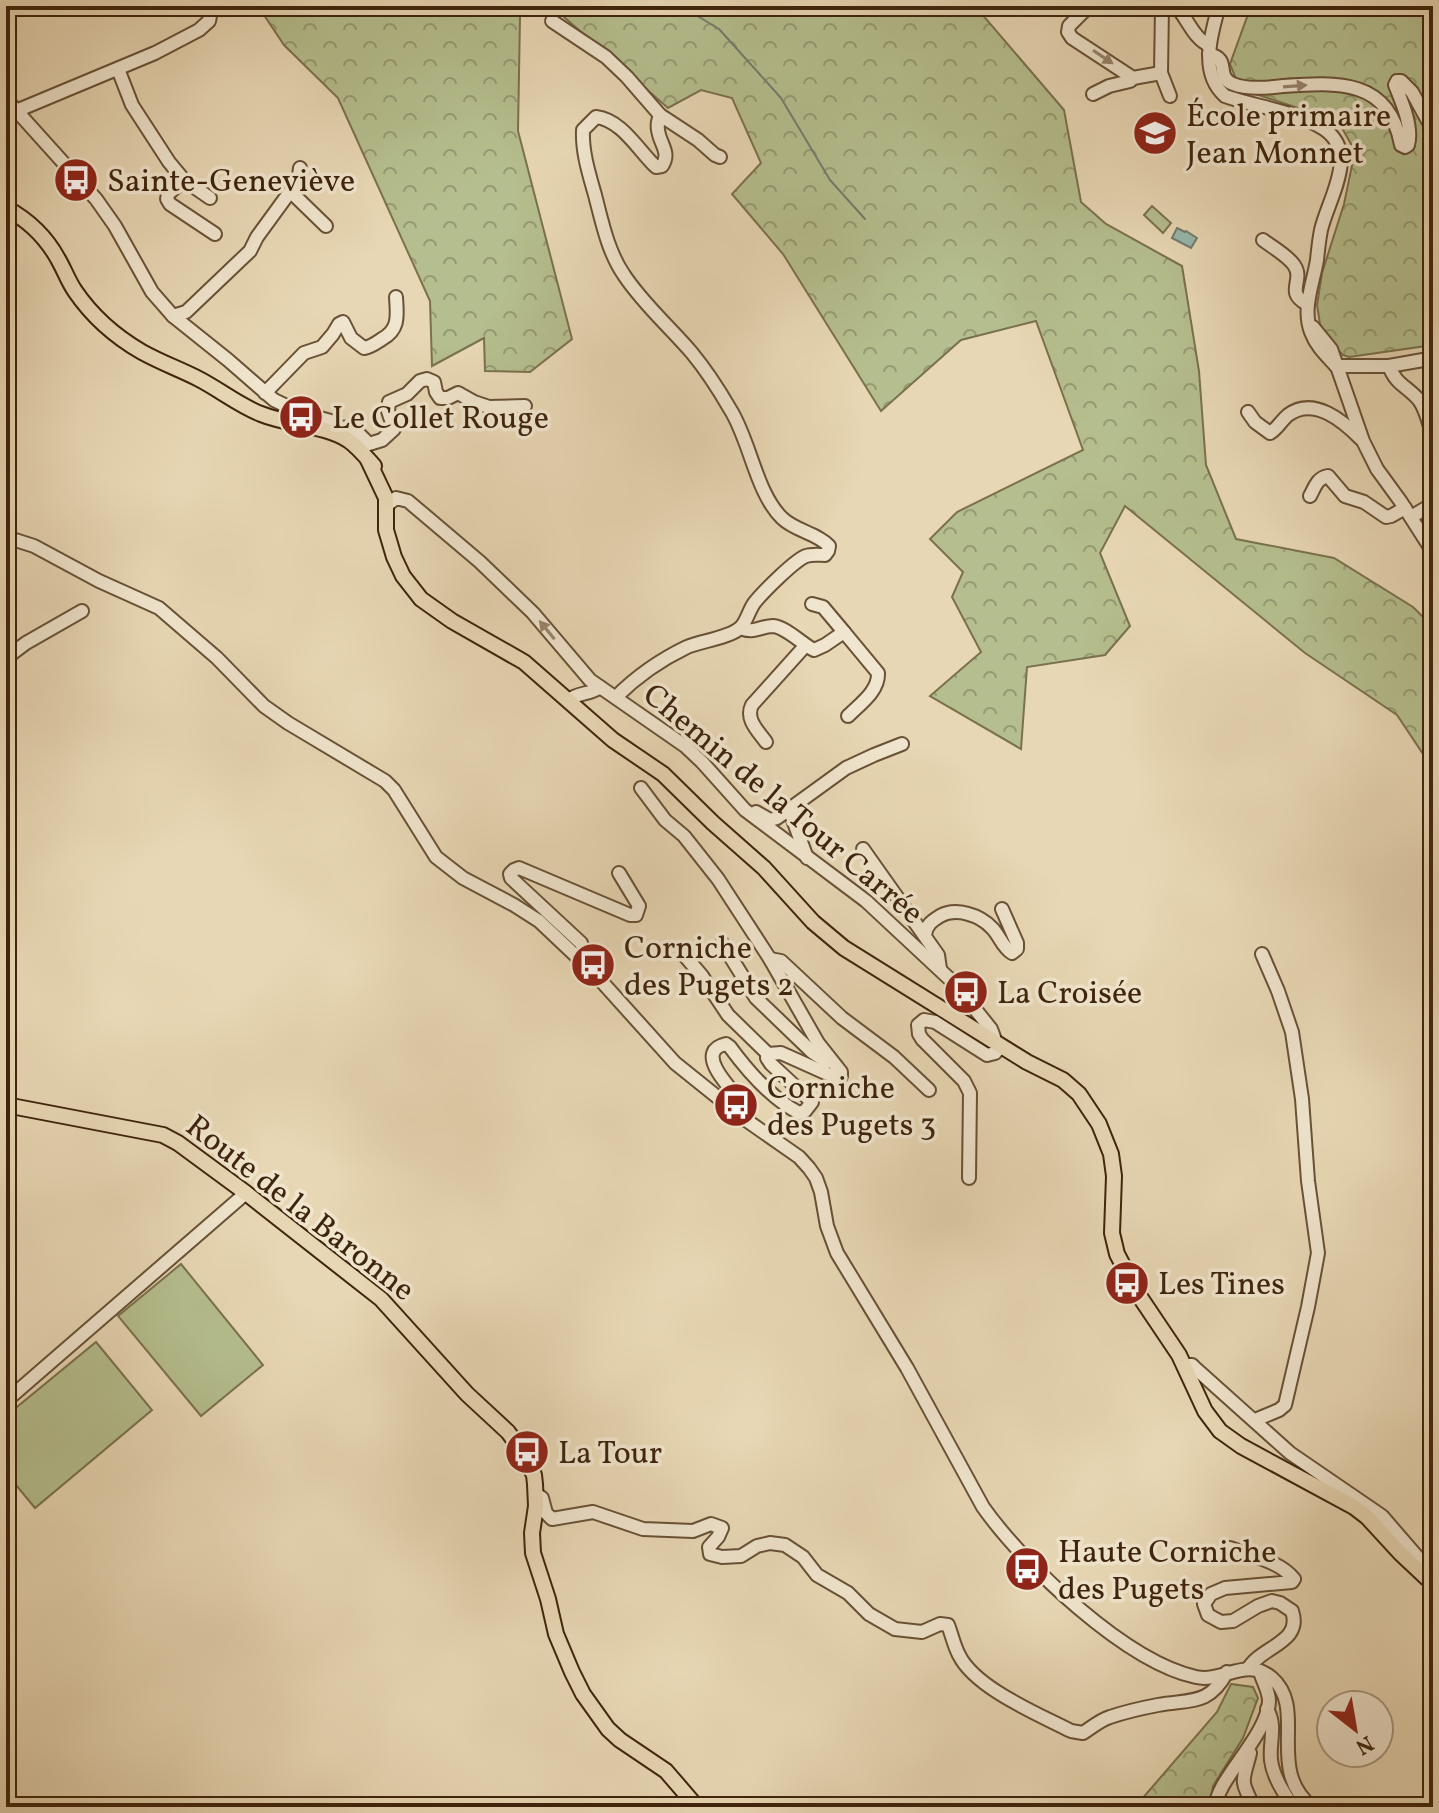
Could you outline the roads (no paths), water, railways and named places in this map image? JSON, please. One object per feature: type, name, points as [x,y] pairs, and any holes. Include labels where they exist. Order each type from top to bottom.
[{"type":"main road","points":[[6,208],[29,223],[43,238],[71,286],[90,311],[132,345],[258,413],[340,432],[388,485],[391,550],[421,599],[452,621],[524,662],[613,740],[672,782],[764,868],[829,936],[860,959],[1035,1067],[1063,1080],[1079,1094],[1095,1116],[1108,1144],[1113,1166],[1112,1233],[1117,1254],[1131,1282],[1179,1355],[1201,1404],[1220,1431],[1260,1458],[1354,1507],[1433,1584]]},
{"type":"main road","name":"Route de la Baronne","points":[[6,1105],[163,1135],[178,1143],[363,1283],[398,1316],[467,1394],[508,1432],[534,1475],[533,1553],[556,1634],[590,1704],[608,1729],[666,1771],[697,1807]]},
{"type":"street","points":[[16,111],[155,53],[199,30],[209,21],[212,6]]},
{"type":"street","points":[[1089,6],[1069,26],[1068,32],[1072,38],[1133,78]]},
{"type":"street","points":[[1219,6],[1209,49],[1215,84],[1225,96],[1298,118],[1326,130],[1341,156],[1339,178],[1321,229],[1307,304],[1309,330],[1336,366],[1363,441],[1384,481],[1433,552]]},
{"type":"street","points":[[1170,96],[1161,73],[1161,7],[1179,9],[1201,41],[1222,60],[1222,73],[1232,84],[1256,88],[1337,83],[1365,91],[1376,97],[1394,118],[1401,145],[1405,147],[1410,136],[1395,85],[1401,81],[1412,92],[1433,130]]},
{"type":"street","points":[[552,21],[606,57],[660,115],[720,157]]},
{"type":"street","points":[[118,69],[132,105],[169,162],[184,180],[210,198]]},
{"type":"street","points":[[1093,94],[1133,78],[1161,73]]},
{"type":"street","points":[[6,99],[96,199],[152,292],[173,316],[286,407],[334,422],[340,432],[351,426],[371,444],[377,443],[394,429],[388,411],[389,402],[407,394],[420,381],[427,379],[434,382],[440,398],[458,393],[489,407],[525,406]]},
{"type":"street","points":[[616,697],[626,686],[689,646],[740,628],[754,603],[799,560],[807,556],[825,555],[829,546],[783,519],[772,505],[731,409],[693,354],[623,275],[613,255],[587,165],[583,130],[596,117],[604,118],[623,131],[656,167],[662,166],[666,156],[657,127],[660,115]]},
{"type":"street","points":[[173,316],[186,312],[250,251],[290,191],[300,168]]},
{"type":"street","points":[[184,180],[168,194],[167,199],[215,234]]},
{"type":"street","points":[[290,191],[326,226]]},
{"type":"street","points":[[1263,240],[1292,263],[1296,273],[1296,295],[1307,304]]},
{"type":"street","points":[[265,393],[304,353],[322,347],[343,322],[351,338],[364,348],[390,335],[396,327],[396,297]]},
{"type":"street","points":[[1336,366],[1389,366],[1433,360]]},
{"type":"street","points":[[1389,366],[1393,377],[1418,399],[1433,437]]},
{"type":"street","points":[[1248,412],[1255,422],[1270,433],[1288,415],[1302,409],[1321,410],[1363,441]]},
{"type":"street","points":[[1339,421],[1348,416],[1351,409]]},
{"type":"street","points":[[1310,496],[1318,481],[1328,476],[1345,496],[1364,502],[1386,517],[1426,508],[1433,513]]},
{"type":"street","name":"Chemin de la Tour Carrée","points":[[390,502],[401,498],[408,501],[480,562],[533,613],[582,671],[600,687],[685,746],[745,810],[866,901],[955,984],[991,1029],[997,1043]]},
{"type":"street","points":[[6,537],[34,546],[99,581],[159,608],[217,658],[264,706],[385,781],[394,790],[430,848],[448,867],[530,915],[621,1001],[675,1063],[746,1120],[799,1157],[816,1178],[837,1253],[907,1368],[983,1507],[1008,1539],[1091,1618],[1136,1652],[1192,1676],[1210,1678],[1227,1672],[1254,1670],[1274,1680],[1284,1695],[1289,1719],[1289,1769],[1300,1794],[1312,1807]]},
{"type":"street","points":[[812,604],[823,607],[878,673],[874,688],[848,716]]},
{"type":"street","points":[[6,658],[82,611]]},
{"type":"street","points":[[740,628],[753,631],[773,626],[783,629],[814,650],[844,632]]},
{"type":"street","points":[[766,742],[750,719],[749,712],[805,646]]},
{"type":"street","points":[[569,700],[600,687]]},
{"type":"street","points":[[745,810],[770,820],[777,818],[846,768],[902,744]]},
{"type":"street","points":[[807,858],[792,817],[794,813],[807,801],[853,774]]},
{"type":"street","points":[[641,788],[718,879],[841,1076],[839,1079],[781,1053],[768,1054]]},
{"type":"street","points":[[863,849],[938,955],[940,969]]},
{"type":"street","points":[[580,960],[583,954],[581,943],[510,874],[519,868],[636,915],[639,906],[619,873]]},
{"type":"street","points":[[925,935],[926,927],[936,918],[949,911],[957,911],[982,920],[1012,953],[1017,949],[1017,943],[1002,909]]},
{"type":"street","points":[[722,943],[756,998],[812,1052],[837,1067]]},
{"type":"street","points":[[1255,1420],[1285,1405],[1318,1253],[1292,1032],[1262,954]]},
{"type":"street","points":[[685,956],[728,1015],[768,1054],[771,1064],[812,1102],[799,1113],[782,1103],[745,1067],[730,1047],[721,1045],[715,1048],[713,1061],[722,1079],[747,1108],[746,1120]]},
{"type":"street","points":[[770,959],[781,961],[842,1018],[894,1057],[929,1090]]},
{"type":"street","points":[[969,1178],[970,1093],[964,1081],[922,1039],[918,1025],[924,1020],[935,1022],[987,1055],[995,1053],[997,1043]]},
{"type":"street","points":[[6,1401],[246,1193]]},
{"type":"street","points":[[1184,1365],[1192,1365],[1290,1453],[1382,1516],[1433,1575]]},
{"type":"street","points":[[536,1494],[542,1498],[546,1513],[552,1519],[593,1512],[643,1529],[693,1531],[711,1524],[722,1528],[709,1547],[710,1554],[722,1557],[741,1556],[757,1546],[770,1543],[785,1545],[803,1557],[817,1575],[848,1593],[869,1614],[895,1629],[922,1632],[940,1624],[948,1625],[960,1657],[976,1676],[991,1688],[1071,1731],[1083,1733],[1106,1718],[1201,1698],[1213,1692],[1227,1672]]},
{"type":"street","points":[[1216,1807],[1217,1794],[1262,1725],[1267,1709],[1269,1695],[1254,1670],[1255,1659],[1278,1644],[1293,1631],[1295,1625],[1292,1611],[1272,1601],[1233,1621],[1221,1622],[1208,1615],[1206,1600],[1211,1594],[1225,1588],[1292,1582],[1294,1579],[1278,1566],[1230,1548]]},
{"type":"street","points":[[1267,1709],[1272,1717],[1271,1758],[1274,1773],[1293,1807]]},
{"type":"street","points":[[1252,1742],[1243,1782],[1254,1807]]},
{"type":"street","points":[[1359,1807],[1379,1807]]},
{"type":"water","points":[[1177,228],[1197,238],[1191,248],[1172,238]]},
{"type":"waterway","points":[[681,6],[719,29],[781,98],[830,180],[865,219]]},
{"type":"place","name":"École primaire Jean Monnet","points":[[1155,133]]},
{"type":"place","name":"Sainte-Geneviève","points":[[76,180]]},
{"type":"place","name":"Le Collet Rouge","points":[[301,417]]},
{"type":"place","name":"Corniche des Pugets 2","points":[[593,965]]},
{"type":"place","name":"La Croisée","points":[[966,992]]},
{"type":"place","name":"Corniche des Pugets 3","points":[[736,1105]]},
{"type":"place","name":"Les Tines","points":[[1127,1283]]},
{"type":"place","name":"La Tour","points":[[527,1452]]},
{"type":"place","name":"Haute Corniche des Pugets","points":[[1027,1569]]}]
